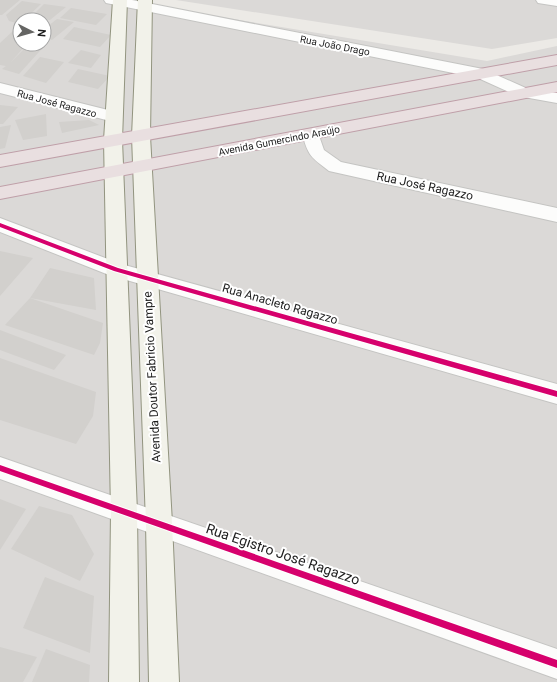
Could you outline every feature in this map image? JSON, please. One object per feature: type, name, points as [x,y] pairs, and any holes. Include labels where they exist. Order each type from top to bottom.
[{"type":"highway","points":[[0,161],[557,60]]},
{"type":"highway","name":"Avenida Gumercindo Araújo","points":[[0,193],[557,87]]},
{"type":"main road","points":[[117,1],[113,140],[124,512],[124,682]]},
{"type":"main road","name":"Avenida Doutor Fabricio Vampre","points":[[145,4],[140,136],[159,523],[164,682]]},
{"type":"street","points":[[543,0],[557,2]]},
{"type":"street","name":"Rua João Drago","points":[[117,1],[145,4],[483,74],[524,93],[557,98]]},
{"type":"street","name":"Rua José Ragazzo","points":[[0,88],[114,117]]},
{"type":"street","name":"Rua José Ragazzo","points":[[311,134],[316,152],[335,167],[557,215]]},
{"type":"street","name":"Rua Anacleto Ragazzo","points":[[0,225],[116,270],[557,394]]},
{"type":"street","name":"Rua Egistro José Ragazzo","points":[[0,468],[557,664]]},
{"type":"shaded area","points":[[0,0],[118,0],[487,61],[557,46],[557,682],[0,682]]},
{"type":"shaded area","points":[[176,0],[557,0],[557,38],[492,49]]},
{"type":"building","points":[[0,0],[20,0],[0,15]]},
{"type":"building","points":[[22,1],[41,4],[32,12],[12,12],[12,22],[9,21],[6,15]]},
{"type":"building","points":[[44,4],[66,7],[52,18],[52,12],[36,12]]},
{"type":"building","points":[[71,8],[107,14],[96,25],[60,18]]},
{"type":"building","points":[[57,19],[74,22],[52,40],[52,23]]},
{"type":"building","points":[[74,27],[111,35],[100,47],[63,39]]},
{"type":"building","points":[[12,32],[12,52],[20,52],[10,63],[21,52],[39,52],[19,74],[2,69],[6,66],[0,65],[0,43]]},
{"type":"building","points":[[81,50],[101,55],[91,68],[68,63]]},
{"type":"building","points":[[40,57],[64,62],[46,83],[23,76]]},
{"type":"building","points":[[78,69],[110,76],[98,89],[68,82]]},
{"type":"building","points":[[0,105],[18,107],[3,124],[0,124]]},
{"type":"building","points":[[46,114],[47,136],[23,140],[15,120]]},
{"type":"building","points":[[89,120],[99,125],[62,133],[59,122]]},
{"type":"building","points":[[11,125],[5,148],[0,149],[0,127]]},
{"type":"building","points":[[0,251],[33,258],[0,296]]},
{"type":"building","points":[[50,268],[94,278],[96,310],[30,298]]},
{"type":"building","points":[[30,298],[103,323],[100,343],[94,355],[5,325]]},
{"type":"building","points":[[0,330],[66,355],[54,370],[0,350]]},
{"type":"building","points":[[0,358],[96,392],[93,416],[76,444],[0,420]]},
{"type":"building","points":[[0,499],[26,509],[0,550]]},
{"type":"building","points":[[39,506],[72,515],[94,554],[80,581],[11,549]]},
{"type":"building","points":[[45,577],[94,596],[90,653],[23,628]]},
{"type":"building","points":[[0,647],[37,657],[23,682],[0,682]]},
{"type":"building","points":[[46,649],[90,665],[89,682],[32,682]]},
{"type":"cycle path","points":[[0,225],[116,270],[557,394]]},
{"type":"cycle path","points":[[0,468],[557,664]]}]
